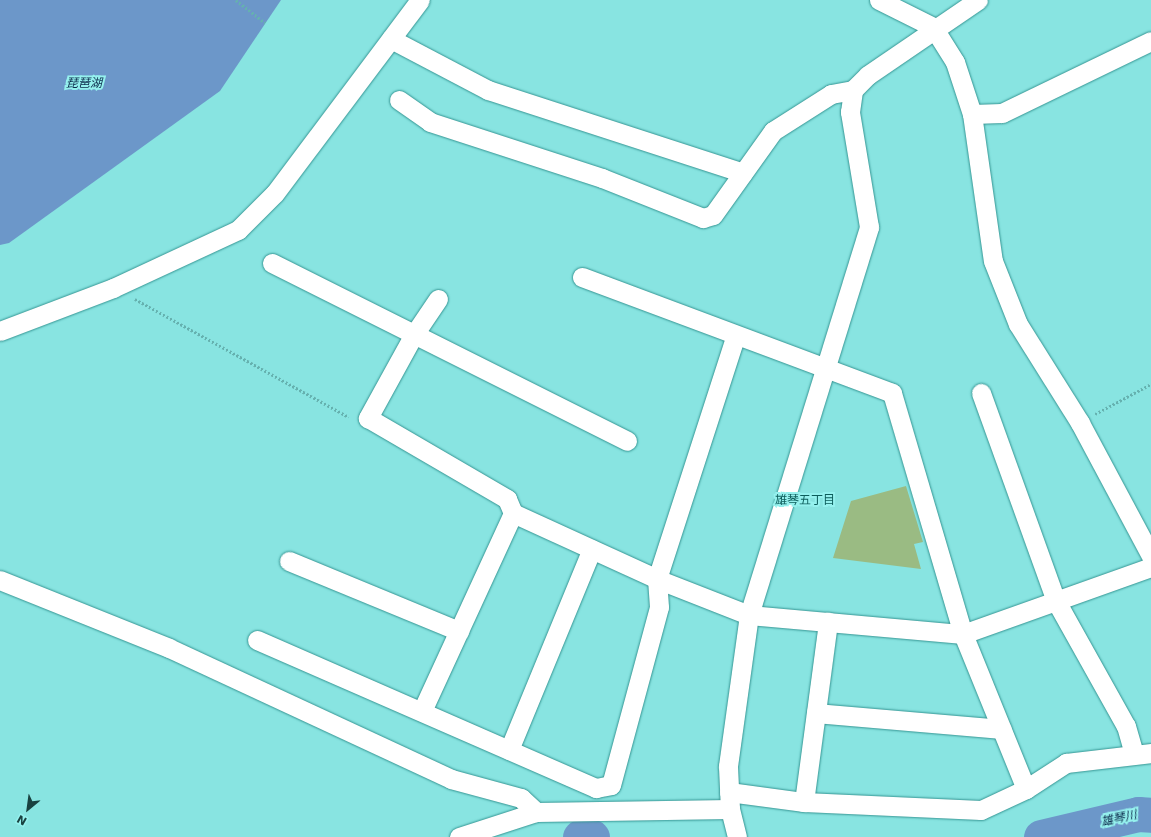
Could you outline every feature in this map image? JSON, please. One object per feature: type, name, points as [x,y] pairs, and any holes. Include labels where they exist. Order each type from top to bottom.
[{"type":"street","points":[[0,330],[113,288],[238,230],[275,193],[420,0]]},
{"type":"street","points":[[879,0],[933,28],[955,62],[972,114],[993,261],[1018,324],[1080,423],[1151,556]]},
{"type":"street","points":[[399,100],[430,122],[602,178],[703,218],[713,215],[773,131],[831,94],[853,90],[868,75],[933,28],[978,0]]},
{"type":"street","points":[[391,39],[488,90],[743,172]]},
{"type":"street","points":[[972,114],[1002,113],[1151,41]]},
{"type":"street","points":[[736,837],[730,806],[728,766],[749,615],[868,227],[850,112],[853,90]]},
{"type":"street","points":[[272,263],[413,336],[627,441]]},
{"type":"street","points":[[582,277],[892,393],[963,634],[1001,729],[1016,756],[1026,789]]},
{"type":"street","points":[[438,300],[413,336],[368,418],[507,499],[513,513],[657,580],[749,615],[963,634],[1151,567]]},
{"type":"street","points":[[257,640],[596,788],[611,785],[659,607],[657,580],[736,335]]},
{"type":"street","points":[[459,837],[536,812],[730,806],[804,802],[981,810],[1026,789],[1066,762],[1142,753],[1056,601],[980,392]]},
{"type":"street","points":[[422,711],[513,513]]},
{"type":"street","points":[[510,750],[592,550]]},
{"type":"street","points":[[289,561],[458,631]]},
{"type":"street","points":[[0,580],[169,648],[451,779],[521,798],[536,812]]},
{"type":"street","points":[[804,802],[828,622]]},
{"type":"street","points":[[816,713],[1001,729]]},
{"type":"path","points":[[236,0],[265,22]]},
{"type":"path","points":[[113,288],[353,419],[368,418]]},
{"type":"path","points":[[1080,423],[1151,384]]},
{"type":"green space","points":[[906,486],[923,542],[914,544],[921,569],[833,558],[851,501]]},
{"type":"water","name":"琵琶湖","points":[[0,0],[281,0],[220,91],[9,243],[0,245]]},
{"type":"waterway","name":"雄琴川","points":[[1041,837],[1138,814],[1151,815]]},
{"type":"waterway","name":"雄琴川","points":[[580,837],[592,837]]},
{"type":"district","name":"雄琴五丁目","points":[[805,501]]}]
